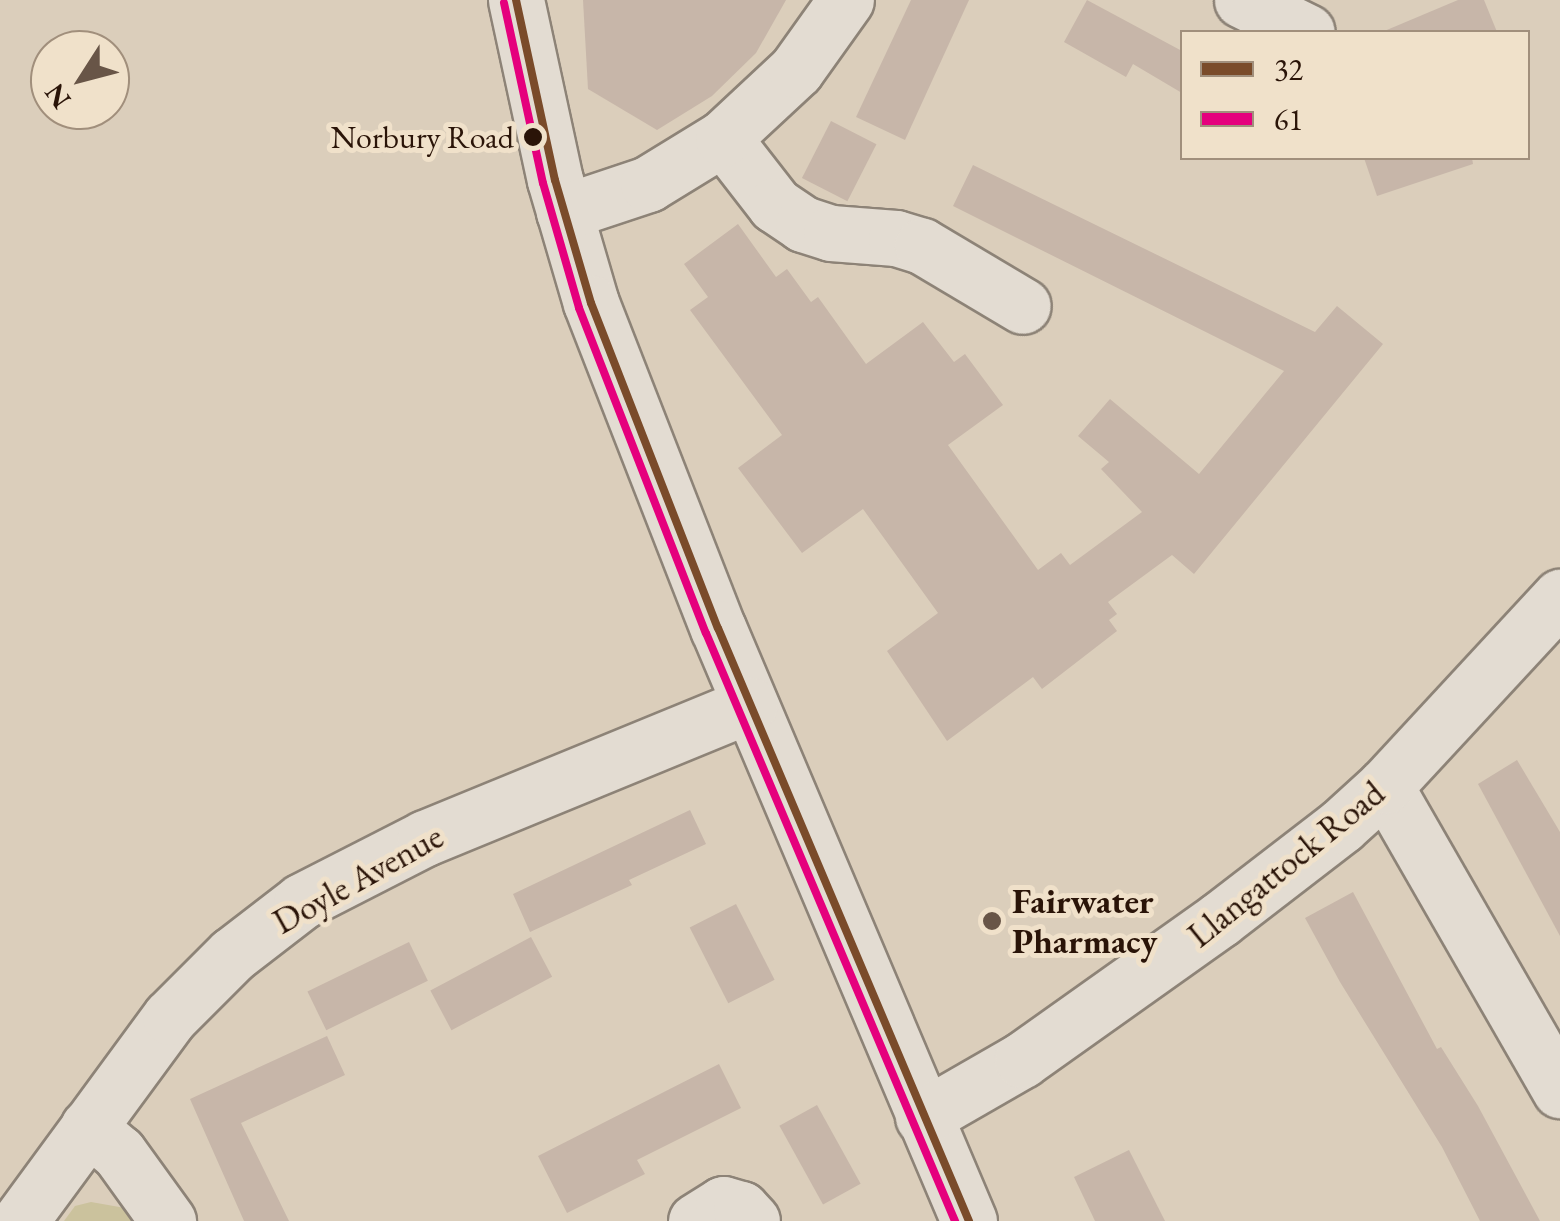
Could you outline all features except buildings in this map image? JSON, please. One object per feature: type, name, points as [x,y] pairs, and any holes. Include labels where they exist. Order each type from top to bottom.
[{"type":"street","points":[[516,0],[564,212],[591,302],[750,706],[969,1221]]},
{"type":"street","points":[[564,212],[648,184],[723,138],[796,70],[846,0]]},
{"type":"street","points":[[1242,0],[1303,30]]},
{"type":"street","points":[[723,138],[775,206],[803,224],[831,234],[896,238],[922,246],[1022,306]]},
{"type":"street","name":"Llangattock Road","points":[[923,1117],[1022,1060],[1220,920],[1384,786],[1560,598]]},
{"type":"street","name":"Doyle Avenue","points":[[20,1221],[146,1045],[210,975],[302,901],[426,838],[750,706]]},
{"type":"street","points":[[1384,786],[1560,1090]]},
{"type":"street","points":[[88,1126],[119,1152],[168,1221]]},
{"type":"street","points":[[696,1221],[724,1204],[741,1209],[752,1221]]},
{"type":"shaded area","points":[[91,1202],[125,1208],[136,1221],[64,1221],[75,1206]]},
{"type":"transit line","name":"32","points":[[516,0],[555,180],[591,303],[718,628],[969,1221]]},
{"type":"transit line","name":"61","points":[[504,3],[543,183],[579,308],[706,633],[955,1221]]},
{"type":"place","name":"Norbury Road","points":[[533,137]]},
{"type":"place","name":"Fairwater Pharmacy","points":[[992,921]]}]
